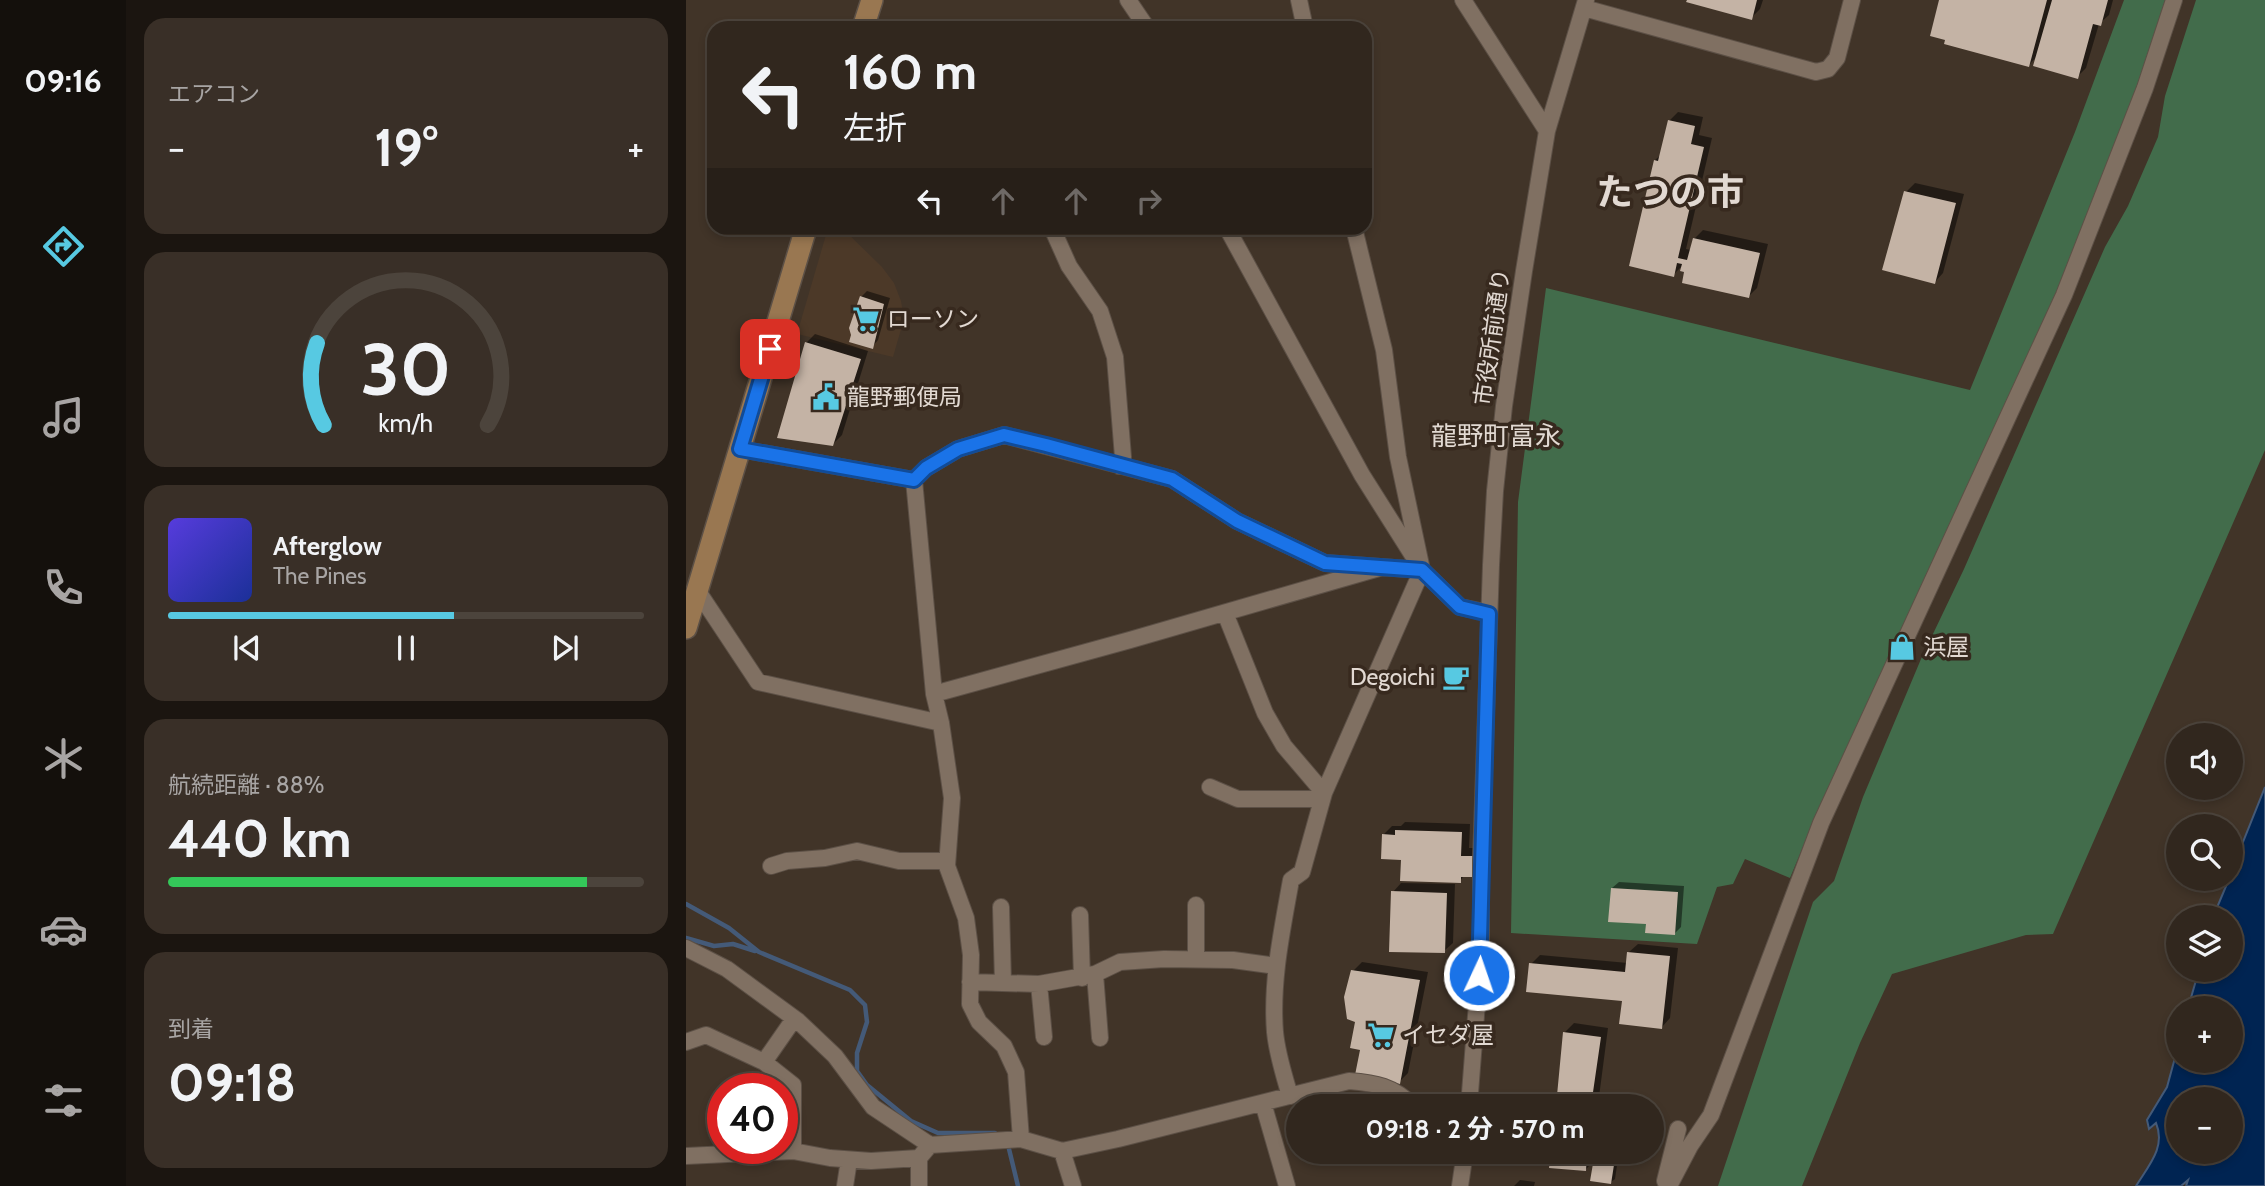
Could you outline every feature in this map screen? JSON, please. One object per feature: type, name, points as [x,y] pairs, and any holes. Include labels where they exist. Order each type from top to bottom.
[{"type":"main road","points":[[865,21],[872,0]]},
{"type":"main road","points":[[686,628],[804,235]]},
{"type":"street","points":[[1128,0],[1142,21]]},
{"type":"street","points":[[1299,0],[1303,21]]},
{"type":"street","points":[[1463,0],[1547,131]]},
{"type":"street","points":[[1585,4],[1816,72],[1828,69],[1837,58],[1852,0]]},
{"type":"street","points":[[1666,1186],[1711,1115],[1821,823],[2064,295],[2145,88],[2174,0]]},
{"type":"street","name":"市役所前通り","points":[[1470,1094],[1480,951],[1495,491],[1504,406],[1547,131],[1585,4]]},
{"type":"street","points":[[1055,235],[1069,266],[1100,311],[1115,357],[1123,457],[1119,466]]},
{"type":"street","points":[[1231,235],[1363,475],[1422,570],[1460,607],[1489,614]]},
{"type":"street","points":[[1290,1094],[1275,1035],[1273,1005],[1276,966],[1291,880],[1302,872],[1323,796],[1422,570],[1398,457],[1384,350],[1356,235]]},
{"type":"street","points":[[914,480],[926,468],[958,449],[1004,435],[1172,479],[1237,521],[1325,563],[1422,570]]},
{"type":"street","points":[[740,449],[914,480]]},
{"type":"street","points":[[914,480],[934,694],[953,798],[947,866],[965,918],[971,955],[970,1004],[979,1022],[1004,1046],[1016,1072],[1021,1139]]},
{"type":"street","points":[[934,694],[1379,568]]},
{"type":"street","points":[[697,590],[758,682],[941,723]]},
{"type":"street","points":[[1225,613],[1265,713],[1284,746],[1323,796]]},
{"type":"street","points":[[1210,786],[1238,799],[1323,796]]},
{"type":"street","points":[[771,866],[787,861],[825,858],[856,851],[900,861],[947,861]]},
{"type":"street","points":[[1196,905],[1196,958]]},
{"type":"street","points":[[1001,907],[1003,984]]},
{"type":"street","points":[[1080,915],[1100,1038]]},
{"type":"street","points":[[686,948],[727,969],[794,1019],[835,1056],[873,1107],[930,1144],[1021,1139],[1062,1151],[1286,1097]]},
{"type":"street","points":[[970,982],[1039,984],[1089,976],[1120,962],[1196,958],[1276,966]]},
{"type":"street","points":[[1039,984],[1045,1037]]},
{"type":"street","points":[[764,1062],[794,1019]]},
{"type":"street","points":[[686,1042],[706,1035],[764,1062],[778,1073]]},
{"type":"street","points":[[1298,1094],[1349,1081],[1378,1084],[1396,1094]]},
{"type":"street","points":[[1263,1103],[1287,1186]]},
{"type":"street","points":[[1666,1186],[1678,1129]]},
{"type":"street","points":[[919,1186],[919,1158],[930,1144]]},
{"type":"street","points":[[798,1151],[849,1160],[919,1158]]},
{"type":"street","points":[[1062,1151],[1073,1186]]},
{"type":"street","points":[[686,1156],[707,1155]]},
{"type":"street","points":[[845,1186],[849,1160]]},
{"type":"street","points":[[1461,1186],[1462,1164]]},
{"type":"shaded area","points":[[826,235],[849,235],[882,267],[894,283],[901,301],[904,319],[893,357],[797,334]]},
{"type":"green space","points":[[2124,0],[2168,0],[2118,142],[2003,415],[1934,558],[1790,878],[1745,859],[1733,884],[1717,887],[1697,944],[1511,933],[1518,502],[1546,288],[1970,390],[2075,132]]},
{"type":"green space","points":[[2196,0],[2265,0],[2265,450],[2053,934],[2026,935],[1892,974],[1860,1043],[1802,1186],[1718,1186],[1813,902],[1834,881],[1863,797],[1921,659],[1964,569],[2105,247],[2128,206],[2158,137],[2165,96]]},
{"type":"water","points":[[2265,787],[2265,1186],[2186,1186],[2188,1180],[2181,1186],[2136,1186],[2151,1163],[2159,1140],[2156,1123],[2149,1129],[2147,1120],[2166,1089],[2166,1164],[2243,1164],[2243,1087],[2167,1087],[2171,1073],[2243,1073],[2243,996],[2191,996],[2196,982],[2243,982],[2243,905],[2218,905],[2224,891],[2243,891],[2243,842]]},
{"type":"building","points":[[1757,0],[1752,20],[1686,2]]},
{"type":"building","points":[[1939,0],[2047,0],[2029,67],[1944,44],[1945,40],[1930,36]]},
{"type":"building","points":[[2052,0],[2108,0],[2101,26],[2093,24],[2078,79],[2033,66]]},
{"type":"building","points":[[1668,120],[1695,126],[1691,144],[1704,147],[1678,258],[1687,260],[1693,238],[1760,253],[1749,298],[1682,283],[1682,264],[1677,263],[1674,277],[1629,266],[1654,160],[1658,161]]},
{"type":"building","points":[[1904,191],[1956,203],[1935,284],[1882,270]]},
{"type":"building","name":"ローソン","points":[[860,296],[884,304],[873,349],[849,342],[849,328]]},
{"type":"building","points":[[805,342],[861,359],[833,446],[777,438]]},
{"type":"building","points":[[1395,830],[1462,832],[1461,856],[1476,856],[1475,877],[1461,877],[1461,883],[1400,881],[1401,860],[1381,859],[1382,834],[1395,835]]},
{"type":"building","points":[[1611,888],[1678,892],[1675,935],[1645,933],[1646,924],[1608,922]]},
{"type":"building","points":[[1391,891],[1447,893],[1445,953],[1389,952]]},
{"type":"building","points":[[1627,952],[1670,956],[1662,1029],[1619,1024],[1622,1001],[1526,992],[1529,963],[1625,972]]},
{"type":"building","name":"イセダ屋","points":[[1351,970],[1420,980],[1400,1084],[1355,1075],[1360,1050],[1350,1048],[1355,1022],[1347,1019],[1344,997]]},
{"type":"building","points":[[1563,1032],[1601,1037],[1593,1094],[1557,1094]]},
{"type":"building","points":[[1550,1164],[1586,1164],[1586,1171],[1549,1168]]},
{"type":"building","points":[[1593,1164],[1614,1164],[1611,1184],[1590,1181]]},
{"type":"waterway","points":[[686,904],[729,928],[759,952],[850,990],[865,1005],[867,1022],[857,1053],[857,1071],[867,1085],[911,1121],[938,1133],[995,1133]]},
{"type":"waterway","points":[[686,938],[714,946],[733,944],[755,951]]},
{"type":"waterway","points":[[1009,1149],[1018,1186]]},
{"type":"place","name":"ローソン","points":[[866,319]]},
{"type":"place","name":"龍野郵便局","points":[[826,397]]},
{"type":"place","name":"浜屋","points":[[1902,647]]},
{"type":"place","name":"Degoichi","points":[[1456,677]]},
{"type":"place","name":"イセダ屋","points":[[1381,1035]]},
{"type":"district","name":"たつの市","points":[[1670,191]]},
{"type":"district","name":"龍野町富永","points":[[1496,436]]},
{"type":"route","points":[[770,349],[740,449],[914,480],[926,468],[958,449],[1004,435],[1172,479],[1237,521],[1325,563],[1422,570],[1460,607],[1489,614],[1479,975]]}]
